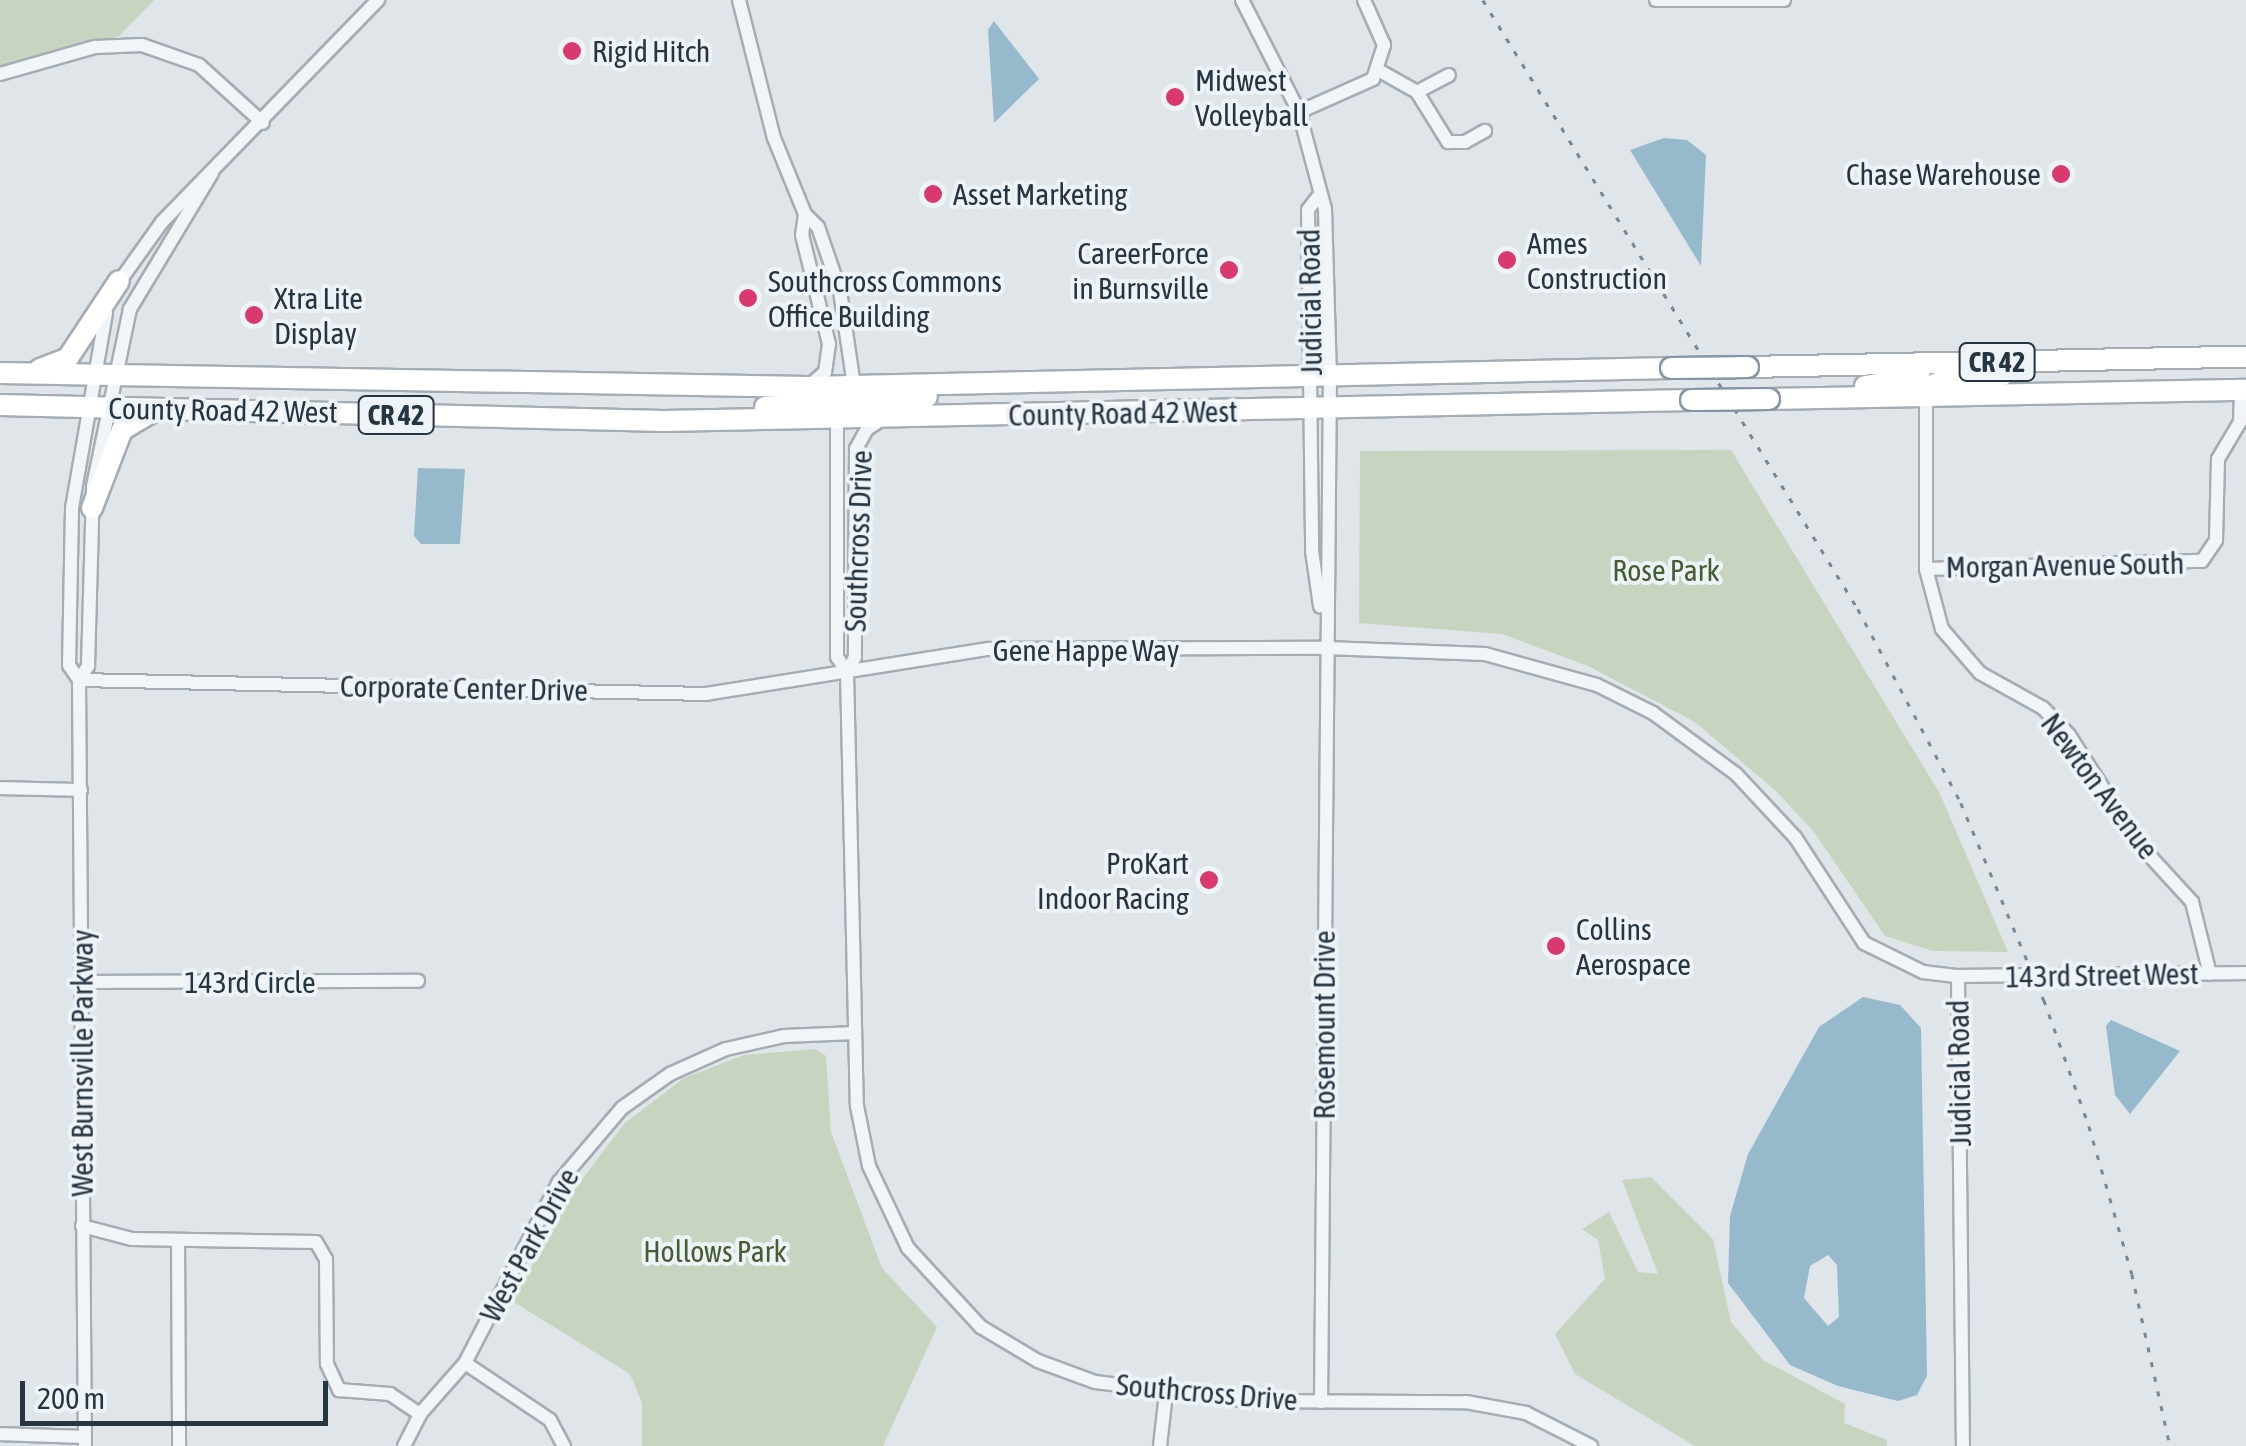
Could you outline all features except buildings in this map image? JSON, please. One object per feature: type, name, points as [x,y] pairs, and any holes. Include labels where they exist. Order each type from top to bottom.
[{"type":"highway","points":[[24,374],[68,358],[119,281]]},
{"type":"highway","name":"County Road 42 West","points":[[0,373],[808,387],[2246,357]]},
{"type":"highway","points":[[1926,396],[1930,386],[1947,379],[2144,359]]},
{"type":"highway","points":[[1769,399],[1903,381],[1922,372],[1924,364]]},
{"type":"highway","points":[[837,419],[864,402],[945,396],[998,383]]},
{"type":"highway","points":[[664,421],[825,402],[854,386]]},
{"type":"highway","name":"County Road 42 West","points":[[0,405],[664,421],[2244,390]]},
{"type":"highway","points":[[92,508],[122,430],[160,409]]},
{"type":"street","points":[[103,376],[101,326],[119,281],[145,242],[378,0]]},
{"type":"street","points":[[739,0],[756,83],[805,214],[818,227],[840,291],[854,386]]},
{"type":"street","name":"Judicial Road","points":[[1242,0],[1300,112],[1317,198],[1325,209],[1321,409]]},
{"type":"street","points":[[1300,112],[1373,79],[1378,70],[1382,30],[1364,0]]},
{"type":"street","points":[[1656,0],[1784,0]]},
{"type":"street","points":[[0,74],[95,47],[142,45],[199,65],[263,123]]},
{"type":"street","points":[[1378,70],[1418,92],[1448,142],[1466,142],[1484,130]]},
{"type":"street","points":[[1418,92],[1449,74]]},
{"type":"street","points":[[96,408],[103,376],[138,289],[212,173]]},
{"type":"street","points":[[805,214],[802,234],[829,344],[825,372],[808,387]]},
{"type":"street","name":"Morgan Avenue South","points":[[1926,569],[2202,561],[2216,540],[2218,459],[2240,422],[2244,390]]},
{"type":"street","name":"Newton Avenue","points":[[1926,396],[1926,569],[1933,612],[1951,645],[1980,674],[2056,720],[2138,843],[2186,892],[2206,938],[2210,974]]},
{"type":"street","name":"West Burnsville Parkway","points":[[85,1441],[80,680],[88,666],[96,408]]},
{"type":"street","name":"West Burnsville Parkway","points":[[80,680],[69,665],[72,508],[96,408]]},
{"type":"street","name":"Rosemount Drive","points":[[1321,409],[1326,648],[1321,1402]]},
{"type":"street","name":"Southcross Drive","points":[[884,418],[867,429],[856,450],[855,656],[847,672],[856,1106],[869,1166],[894,1227],[932,1281],[981,1327],[1038,1361],[1095,1382],[1166,1393],[1321,1402],[1466,1402],[1526,1413],[1591,1446]]},
{"type":"street","name":"Southcross Drive","points":[[837,419],[837,657],[847,672]]},
{"type":"street","name":"Judicial Road","points":[[1326,648],[1510,658],[1597,685],[1653,712],[1760,798],[1795,837],[1864,942],[1923,972],[1958,976],[1963,1446]]},
{"type":"street","name":"Gene Happe Way","points":[[847,672],[988,649],[1326,648]]},
{"type":"street","name":"Corporate Center Drive","points":[[80,680],[706,694],[847,672]]},
{"type":"street","points":[[0,788],[82,790]]},
{"type":"street","name":"143rd Street West","points":[[1958,976],[2246,973]]},
{"type":"street","name":"143rd Circle","points":[[82,982],[418,981]]},
{"type":"street","name":"West Park Drive","points":[[404,1446],[420,1414],[465,1364],[559,1182],[622,1108],[670,1074],[726,1049],[784,1036],[855,1033]]},
{"type":"street","points":[[82,1226],[123,1236],[178,1240],[316,1242],[326,1259],[327,1364],[339,1390],[390,1394],[420,1414]]},
{"type":"street","points":[[178,1240],[179,1446]]},
{"type":"street","points":[[465,1364],[550,1420],[564,1446]]},
{"type":"street","points":[[1160,1446],[1166,1393]]},
{"type":"street","points":[[0,1434],[85,1441]]},
{"type":"green space","points":[[0,0],[154,0],[118,37],[0,66]]},
{"type":"green space","name":"Rose Park","points":[[1731,450],[1940,794],[2008,952],[1933,951],[1885,936],[1814,832],[1776,791],[1695,722],[1588,666],[1502,634],[1359,623],[1360,451]]},
{"type":"green space","name":"Hollows Park","points":[[815,1049],[826,1056],[831,1132],[882,1268],[937,1327],[883,1446],[642,1446],[642,1403],[630,1374],[512,1301],[577,1186],[624,1124],[684,1078],[744,1055]]},
{"type":"green space","points":[[1651,1177],[1713,1239],[1731,1322],[1763,1360],[1845,1404],[1844,1423],[1887,1440],[1887,1446],[1695,1446],[1575,1374],[1555,1334],[1605,1279],[1598,1240],[1582,1229],[1609,1212],[1638,1272],[1658,1274],[1622,1180]]},
{"type":"water","points":[[994,21],[1039,79],[994,123],[988,30]]},
{"type":"water","points":[[1664,138],[1687,140],[1706,155],[1701,266],[1630,150]]},
{"type":"water","points":[[418,468],[465,469],[460,544],[421,544],[414,536]]},
{"type":"water","points":[[1863,997],[1900,1005],[1921,1028],[1927,1376],[1917,1395],[1898,1401],[1838,1386],[1790,1365],[1728,1283],[1730,1216],[1748,1154],[1819,1027]],"holes":[[[1828,1255],[1837,1265],[1839,1317],[1828,1326],[1804,1298],[1810,1266]]]},
{"type":"water","points":[[2111,1020],[2180,1051],[2130,1114],[2115,1095],[2106,1026]]},
{"type":"railway","points":[[1483,0],[1858,609],[1961,803],[2044,1000],[2089,1126],[2132,1274],[2170,1446]]},
{"type":"place","name":"Rigid Hitch","points":[[572,51]]},
{"type":"place","name":"Midwest Volleyball","points":[[1175,97]]},
{"type":"place","name":"Chase Warehouse","points":[[2061,174]]},
{"type":"place","name":"Asset Marketing","points":[[933,194]]},
{"type":"place","name":"Ames Construction","points":[[1507,260]]},
{"type":"place","name":"CareerForce in Burnsville","points":[[1229,270]]},
{"type":"place","name":"Southcross Commons Office Building","points":[[748,298]]},
{"type":"place","name":"Xtra Lite Display","points":[[254,315]]},
{"type":"place","name":"ProKart Indoor Racing","points":[[1209,880]]},
{"type":"place","name":"Collins Aerospace","points":[[1556,946]]}]
